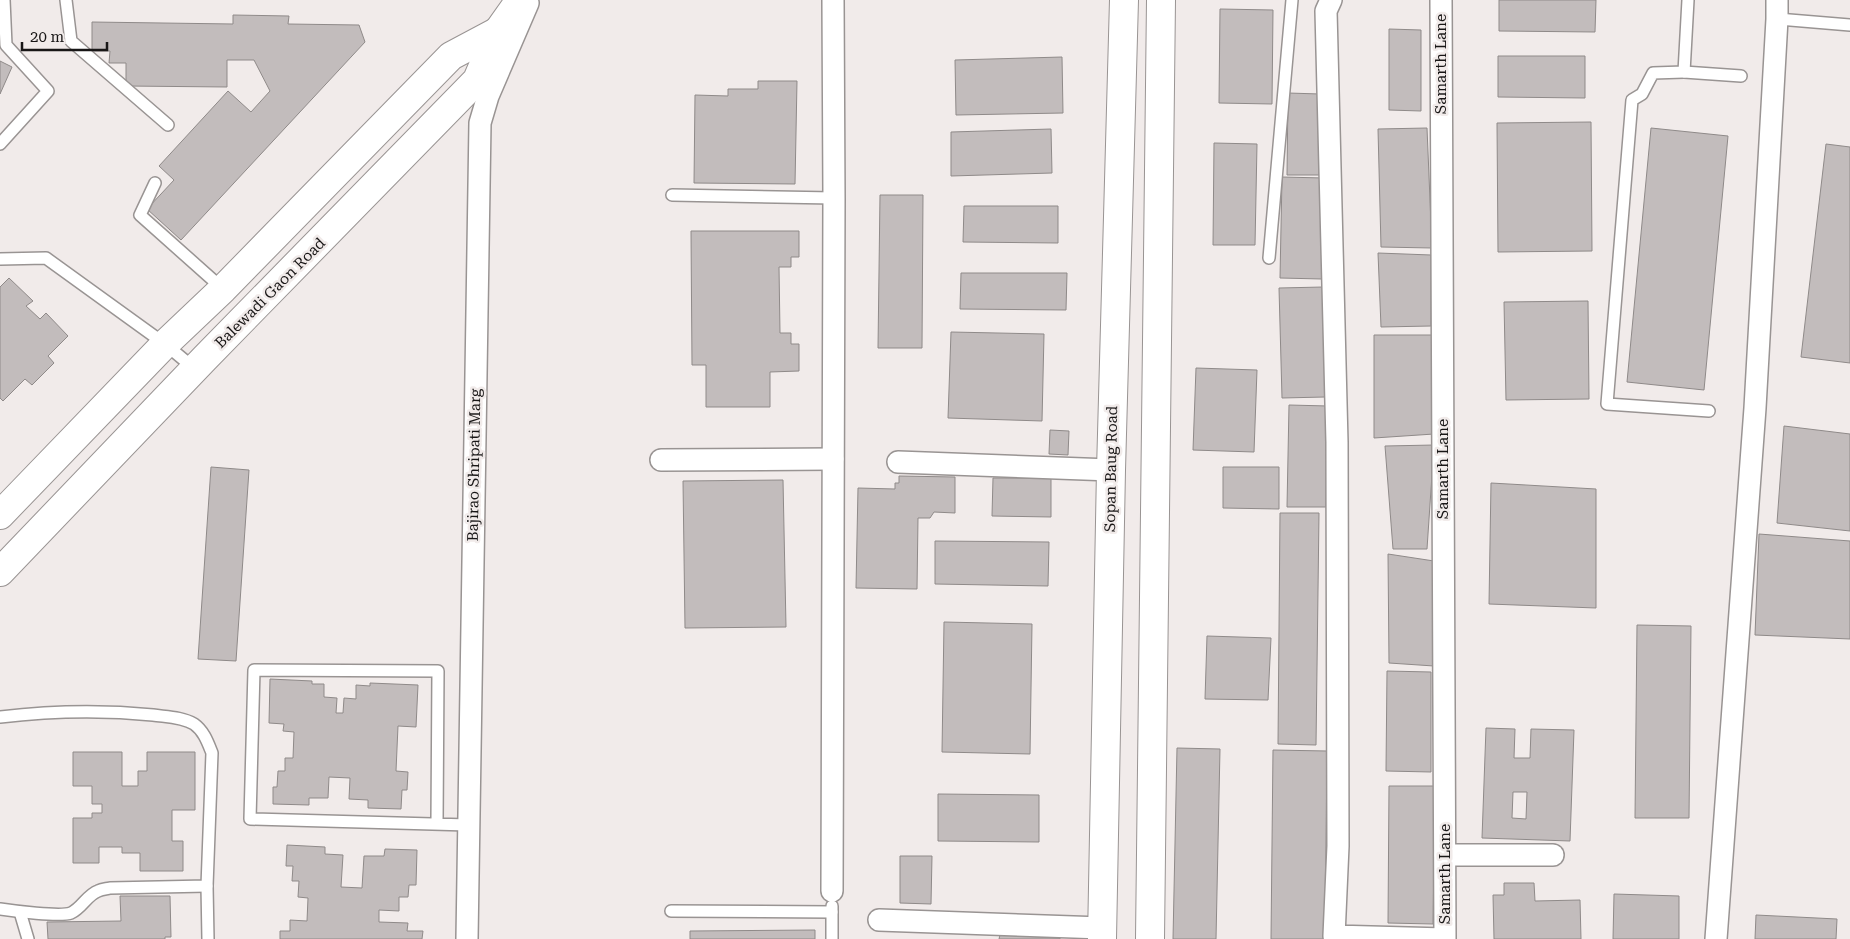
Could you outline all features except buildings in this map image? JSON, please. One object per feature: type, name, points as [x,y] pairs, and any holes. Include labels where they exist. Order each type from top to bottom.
[{"type":"street","name":"Balewadi Gaon Road","points":[[0,572],[477,80],[498,31],[520,0]]},
{"type":"street","name":"Bajirao Shripati Marg","points":[[467,939],[480,123],[488,96],[529,0]]},
{"type":"street","points":[[832,901],[833,0]]},
{"type":"street","name":"Sopan Baug Road","points":[[1102,934],[1111,470],[1124,0]]},
{"type":"street","points":[[1150,939],[1161,0]]},
{"type":"street","points":[[1331,0],[1326,10],[1337,442],[1338,846],[1334,936],[1445,939]]},
{"type":"street","name":"Samarth Lane","points":[[1441,0],[1445,939]]},
{"type":"street","points":[[1716,939],[1755,408],[1777,10]]},
{"type":"street","points":[[0,515],[165,344],[223,289],[451,56],[498,31]]},
{"type":"street","points":[[661,460],[833,459]]},
{"type":"street","points":[[898,462],[1111,470]]},
{"type":"street","points":[[1445,855],[1553,855]]},
{"type":"street","points":[[879,920],[1102,934]]},
{"type":"lane","points":[[0,144],[48,91],[6,45],[4,0]]},
{"type":"lane","points":[[66,0],[72,42],[168,125]]},
{"type":"lane","points":[[1269,258],[1292,0]]},
{"type":"lane","points":[[1684,72],[1688,0]]},
{"type":"lane","points":[[1777,10],[1850,25]]},
{"type":"lane","points":[[1709,411],[1607,404],[1632,100],[1642,94],[1653,73],[1684,72],[1741,76]]},
{"type":"lane","points":[[156,183],[140,215],[223,289]]},
{"type":"lane","points":[[672,195],[834,198]]},
{"type":"lane","points":[[0,259],[46,258],[126,318],[165,344],[195,369]]},
{"type":"lane","points":[[437,823],[438,671],[254,670],[250,819],[468,825]]},
{"type":"lane","points":[[0,717],[38,713],[127,713],[178,718],[194,724],[204,734],[212,753],[207,886],[208,939]]},
{"type":"lane","points":[[0,909],[20,912],[69,914],[78,909],[89,897],[98,891],[110,888],[207,886]]},
{"type":"lane","points":[[671,911],[832,901],[832,939]]},
{"type":"lane","points":[[20,912],[28,939]]}]
